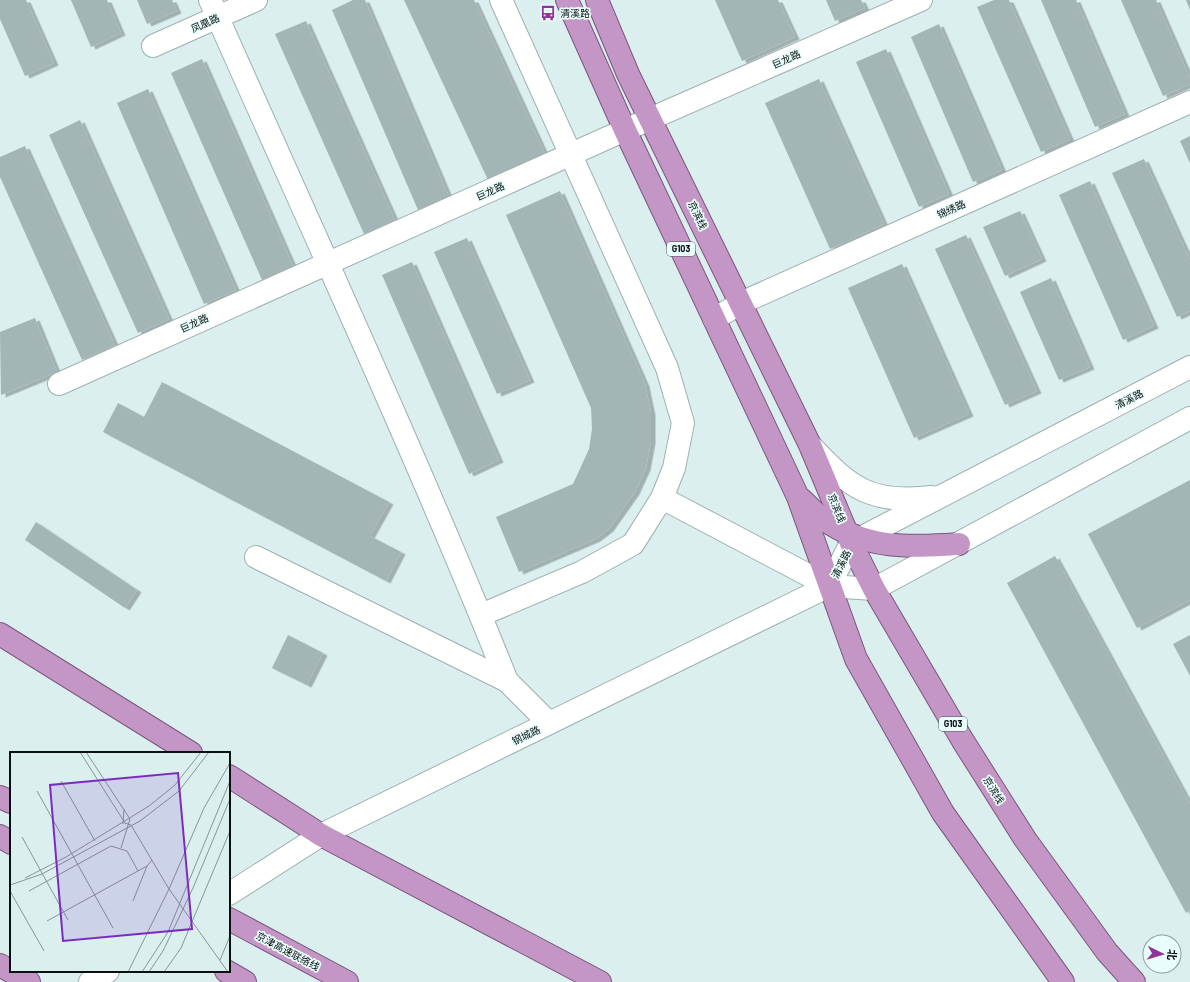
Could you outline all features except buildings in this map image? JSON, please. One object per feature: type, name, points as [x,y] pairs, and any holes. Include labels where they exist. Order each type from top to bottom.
[{"type":"highway","name":"G103","points":[[567,0],[625,130],[798,496],[856,659],[943,813],[1063,982]]},
{"type":"highway","name":"京滨线","points":[[597,0],[628,74],[810,445],[853,538],[874,589],[963,741],[1024,839],[1108,952],[1134,982]]},
{"type":"highway","points":[[798,496],[823,519],[853,538],[894,546],[959,544]]},
{"type":"highway","points":[[0,634],[189,752]]},
{"type":"highway","points":[[230,777],[321,835],[600,982]]},
{"type":"highway","points":[[0,796],[10,801]]},
{"type":"highway","points":[[0,836],[10,842]]},
{"type":"highway","name":"京津高速联络线","points":[[230,920],[347,982]]},
{"type":"highway","points":[[0,966],[10,972]]},
{"type":"highway","points":[[11,972],[29,982]]},
{"type":"highway","points":[[228,972],[245,982]]},
{"type":"street","name":"凤凰路","points":[[153,46],[214,9],[256,0]]},
{"type":"street","points":[[480,615],[582,572],[633,544],[662,498],[674,468],[683,423],[667,368],[501,0]]},
{"type":"street","name":"巨龙路","points":[[60,384],[571,154],[921,0]]},
{"type":"street","points":[[214,9],[328,263],[507,681]]},
{"type":"street","name":"锦绣路","points":[[714,319],[741,303],[1190,102]]},
{"type":"street","name":"清溪路","points":[[874,589],[829,586],[853,538],[943,496],[1190,367]]},
{"type":"street","points":[[874,589],[1190,418]]},
{"type":"street","points":[[810,445],[843,478],[859,488],[895,500],[943,496]]},
{"type":"street","points":[[662,498],[829,586]]},
{"type":"street","points":[[256,557],[507,681],[549,723]]},
{"type":"street","name":"钢城路","points":[[230,893],[321,835],[829,586]]},
{"type":"street","points":[[90,982],[106,972]]},
{"type":"place","name":"清溪路","points":[[548,13]]}]
